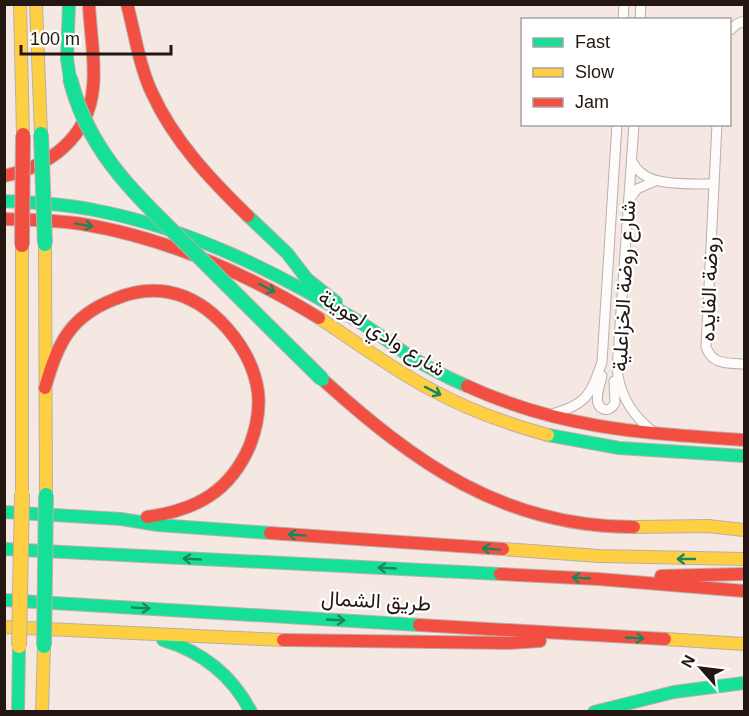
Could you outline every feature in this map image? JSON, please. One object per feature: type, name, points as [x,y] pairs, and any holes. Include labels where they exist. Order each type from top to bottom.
[{"type":"main road","points":[[18,711],[22,493],[23,135],[20,4]]},
{"type":"main road","points":[[36,4],[45,244],[46,495],[42,711]]},
{"type":"main road","points":[[69,4],[67,59],[70,78],[77,105],[99,146],[126,181],[249,308],[322,379],[369,422],[402,448],[435,471],[490,499],[548,517],[582,524],[622,527],[711,526],[744,523]]},
{"type":"main road","points":[[4,176],[14,175],[43,164],[71,143],[87,117],[93,89],[89,4]]},
{"type":"main road","points":[[127,4],[146,79],[160,110],[183,146],[248,218],[288,254],[306,278],[360,322]]},
{"type":"main road","name":"شارع وادي لعوينة","points":[[4,201],[54,204],[103,211],[178,232],[236,255],[272,272],[360,322],[421,363],[503,402],[545,416],[609,429],[744,440]]},
{"type":"main road","name":"شارع وادي لعوينة","points":[[4,219],[53,221],[109,230],[169,247],[226,269],[298,305],[386,364],[427,388],[500,420],[542,433],[616,447],[744,456]]},
{"type":"main road","points":[[45,388],[58,349],[74,324],[107,300],[140,291],[175,294],[204,308],[224,324],[243,346],[255,377],[259,408],[254,441],[238,470],[215,494],[186,510],[157,516],[121,519]]},
{"type":"main road","points":[[4,512],[599,556],[744,559]]},
{"type":"main road","points":[[711,526],[744,530]]},
{"type":"main road","name":"طريق الشمال","points":[[4,549],[621,581],[744,591]]},
{"type":"main road","points":[[621,581],[683,574],[744,574]]},
{"type":"main road","name":"طريق الشمال","points":[[4,600],[744,644]]},
{"type":"main road","points":[[4,627],[296,641],[498,643],[553,640],[588,635]]},
{"type":"main road","points":[[144,635],[172,642],[218,667],[239,688],[251,711]]},
{"type":"main road","points":[[594,711],[674,692],[744,683]]},
{"type":"street","points":[[731,29],[744,21]]},
{"type":"street","name":"شارع روضة الخزاعلية","points":[[545,416],[572,408],[584,399],[593,387],[602,362],[617,126]]},
{"type":"street","name":"شارع روضة الخزاعلية","points":[[634,126],[617,359],[618,379],[624,398],[634,414],[656,434]]},
{"type":"street","name":"روضة الفايده","points":[[717,126],[706,347],[711,358],[716,361],[744,363]]},
{"type":"street","points":[[631,161],[641,175],[655,181]]},
{"type":"street","points":[[629,200],[642,185],[655,181],[713,184]]},
{"type":"street","points":[[602,362],[603,372],[598,404],[607,410],[615,404],[614,379],[617,359]]},
{"type":"traffic: fast","points":[[69,4],[67,59],[70,78]]},
{"type":"traffic: fast","points":[[70,78],[90,131],[119,174],[155,214],[322,379]]},
{"type":"traffic: fast","points":[[41,134],[45,244]]},
{"type":"traffic: fast","points":[[4,201],[64,205],[99,211],[167,229],[200,241],[297,286],[358,321],[418,361],[467,386]]},
{"type":"traffic: fast","points":[[248,216],[287,253],[307,279],[336,302]]},
{"type":"traffic: fast","points":[[548,435],[619,448],[744,456]]},
{"type":"traffic: fast","points":[[44,646],[46,495]]},
{"type":"traffic: fast","points":[[4,512],[121,519],[158,525],[270,533]]},
{"type":"traffic: fast","points":[[4,549],[500,574]]},
{"type":"traffic: fast","points":[[4,600],[419,625]]},
{"type":"traffic: fast","points":[[163,640],[191,651],[215,667],[235,687],[251,712]]},
{"type":"traffic: fast","points":[[18,712],[19,646]]},
{"type":"traffic: fast","points":[[594,712],[674,692],[744,683]]},
{"type":"traffic: slow","points":[[20,4],[23,135]]},
{"type":"traffic: slow","points":[[36,4],[41,134]]},
{"type":"traffic: slow","points":[[45,244],[46,495]]},
{"type":"traffic: slow","points":[[22,245],[22,493]]},
{"type":"traffic: slow","points":[[319,318],[374,355],[446,397],[488,416],[548,435]]},
{"type":"traffic: slow","points":[[19,646],[22,493]]},
{"type":"traffic: slow","points":[[634,527],[708,526],[744,530]]},
{"type":"traffic: slow","points":[[503,549],[599,556],[744,559]]},
{"type":"traffic: slow","points":[[4,627],[283,640]]},
{"type":"traffic: slow","points":[[665,639],[744,644]]},
{"type":"traffic: slow","points":[[42,712],[44,646]]},
{"type":"traffic: jam","points":[[4,176],[37,165],[51,157],[75,135],[83,121],[90,106],[94,78],[89,4]]},
{"type":"traffic: jam","points":[[127,4],[144,72],[161,111],[194,159],[248,216]]},
{"type":"traffic: jam","points":[[22,245],[23,135]]},
{"type":"traffic: jam","points":[[4,219],[82,224],[144,238],[205,259],[234,272],[319,318]]},
{"type":"traffic: jam","points":[[45,388],[61,345],[76,323],[100,306],[121,297],[141,292],[168,292],[200,305],[227,328],[248,359],[258,392],[257,419],[250,445],[242,461],[222,487],[196,504],[147,517]]},
{"type":"traffic: jam","points":[[322,379],[392,438],[427,463],[464,485],[502,502],[543,516],[587,524],[634,527]]},
{"type":"traffic: jam","points":[[467,386],[536,412],[569,420],[671,435],[744,440]]},
{"type":"traffic: jam","points":[[270,533],[503,549]]},
{"type":"traffic: jam","points":[[500,574],[598,579],[744,591]]},
{"type":"traffic: jam","points":[[661,576],[744,574]]},
{"type":"traffic: jam","points":[[419,625],[665,639]]},
{"type":"traffic: jam","points":[[283,640],[509,643],[540,641]]}]
